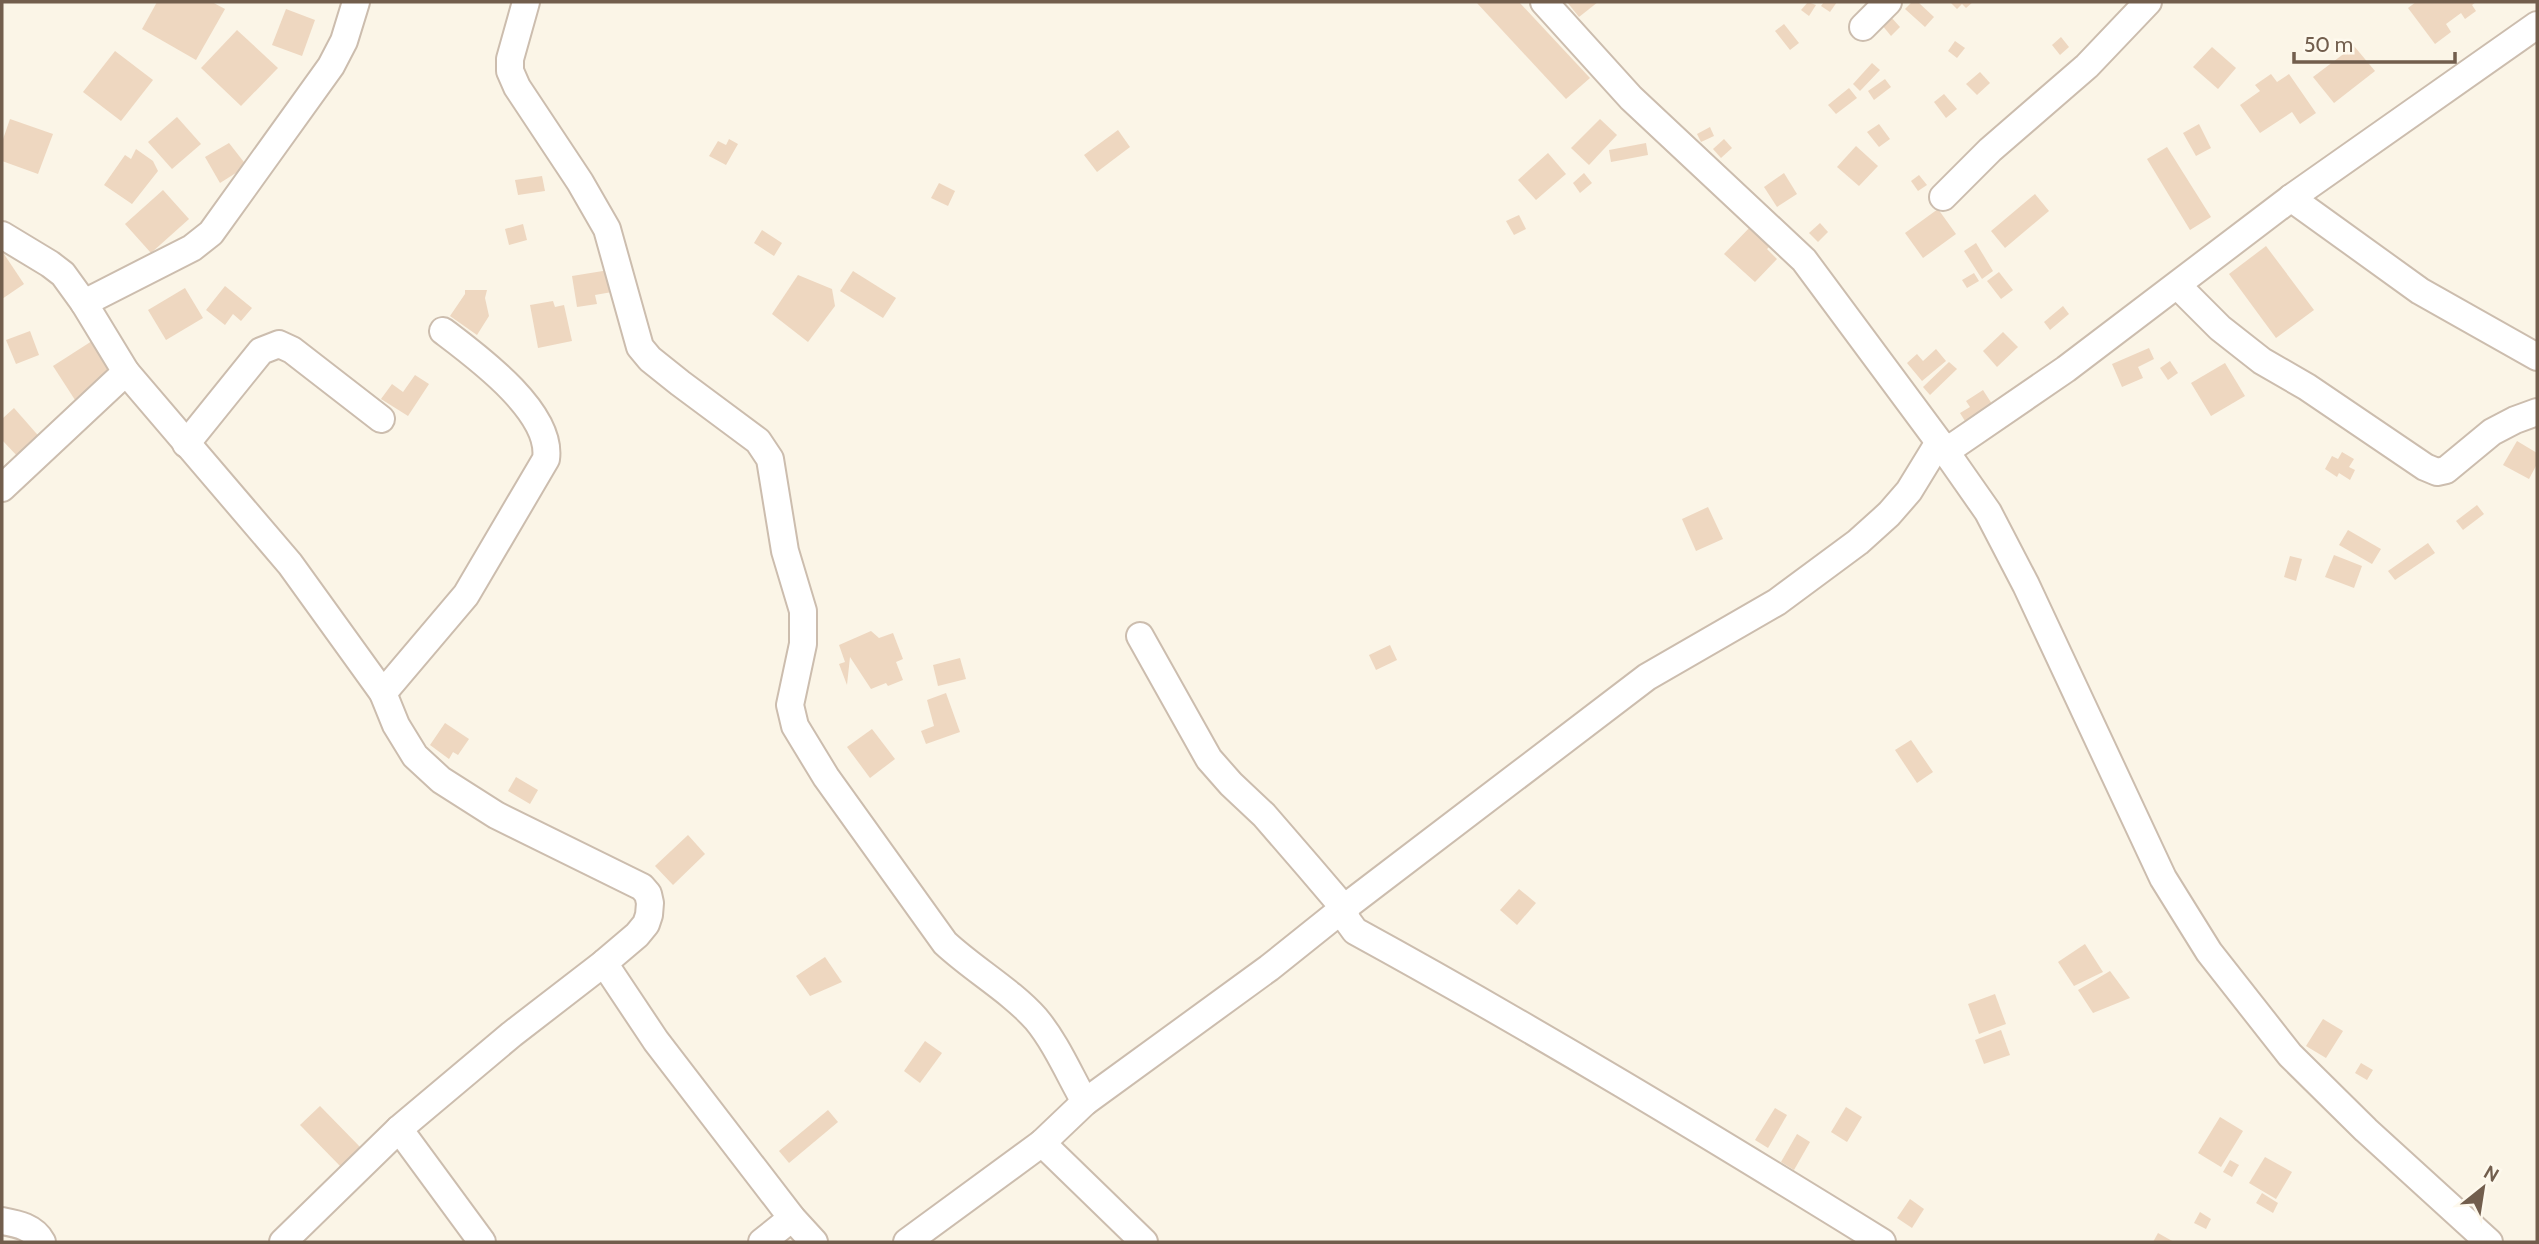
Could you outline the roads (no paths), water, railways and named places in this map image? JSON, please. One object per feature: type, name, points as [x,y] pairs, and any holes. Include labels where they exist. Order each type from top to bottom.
[{"type":"street","points":[[84,303],[192,248],[211,233],[331,66],[344,41],[356,2]]},
{"type":"street","points":[[526,2],[510,59],[510,71],[517,87],[580,182],[607,229],[640,347],[660,367],[758,441],[770,459],[785,551],[803,611],[803,644],[790,705],[795,726],[826,777],[946,943],[1038,1021],[1085,1102]]},
{"type":"street","points":[[1544,2],[1631,98],[1804,260],[1988,512],[2026,585],[2163,878],[2209,952],[2290,1055],[2366,1130],[2489,1242]]},
{"type":"street","points":[[1863,27],[1888,2]]},
{"type":"street","points":[[1943,197],[1990,150],[2087,66],[2148,2]]},
{"type":"street","points":[[907,1242],[1042,1143],[1085,1102],[1269,968],[1647,677],[1777,602],[1858,542],[1889,514],[1942,447],[2066,369],[2291,198],[2537,25]]},
{"type":"street","points":[[2291,198],[2420,291],[2537,357]]},
{"type":"street","points":[[2,235],[63,275],[84,303],[126,372],[290,564],[383,693],[396,725],[415,756],[441,780],[496,815],[642,887],[648,894],[650,903],[646,924],[604,963],[512,1034],[399,1129],[283,1242]]},
{"type":"street","points":[[2178,286],[2220,328],[2262,361],[2307,387],[2425,467],[2437,472],[2446,470],[2492,432],[2537,412]]},
{"type":"street","points":[[383,693],[466,595],[545,459],[547,448],[541,431],[516,394],[484,362],[443,331]]},
{"type":"street","points":[[186,444],[261,351],[279,344],[292,350],[381,419]]},
{"type":"street","points":[[2,488],[126,372]]},
{"type":"street","points":[[1140,636],[1209,759],[1264,815],[1344,908],[1347,920],[1355,931],[1496,1009],[1882,1242]]},
{"type":"street","points":[[604,963],[656,1041],[792,1218],[814,1242]]},
{"type":"street","points":[[399,1129],[482,1242]]},
{"type":"street","points":[[1042,1143],[1144,1242]]},
{"type":"street","points":[[762,1242],[792,1218]]},
{"type":"street","points":[[2,1221],[29,1228],[38,1234],[43,1242]]}]
